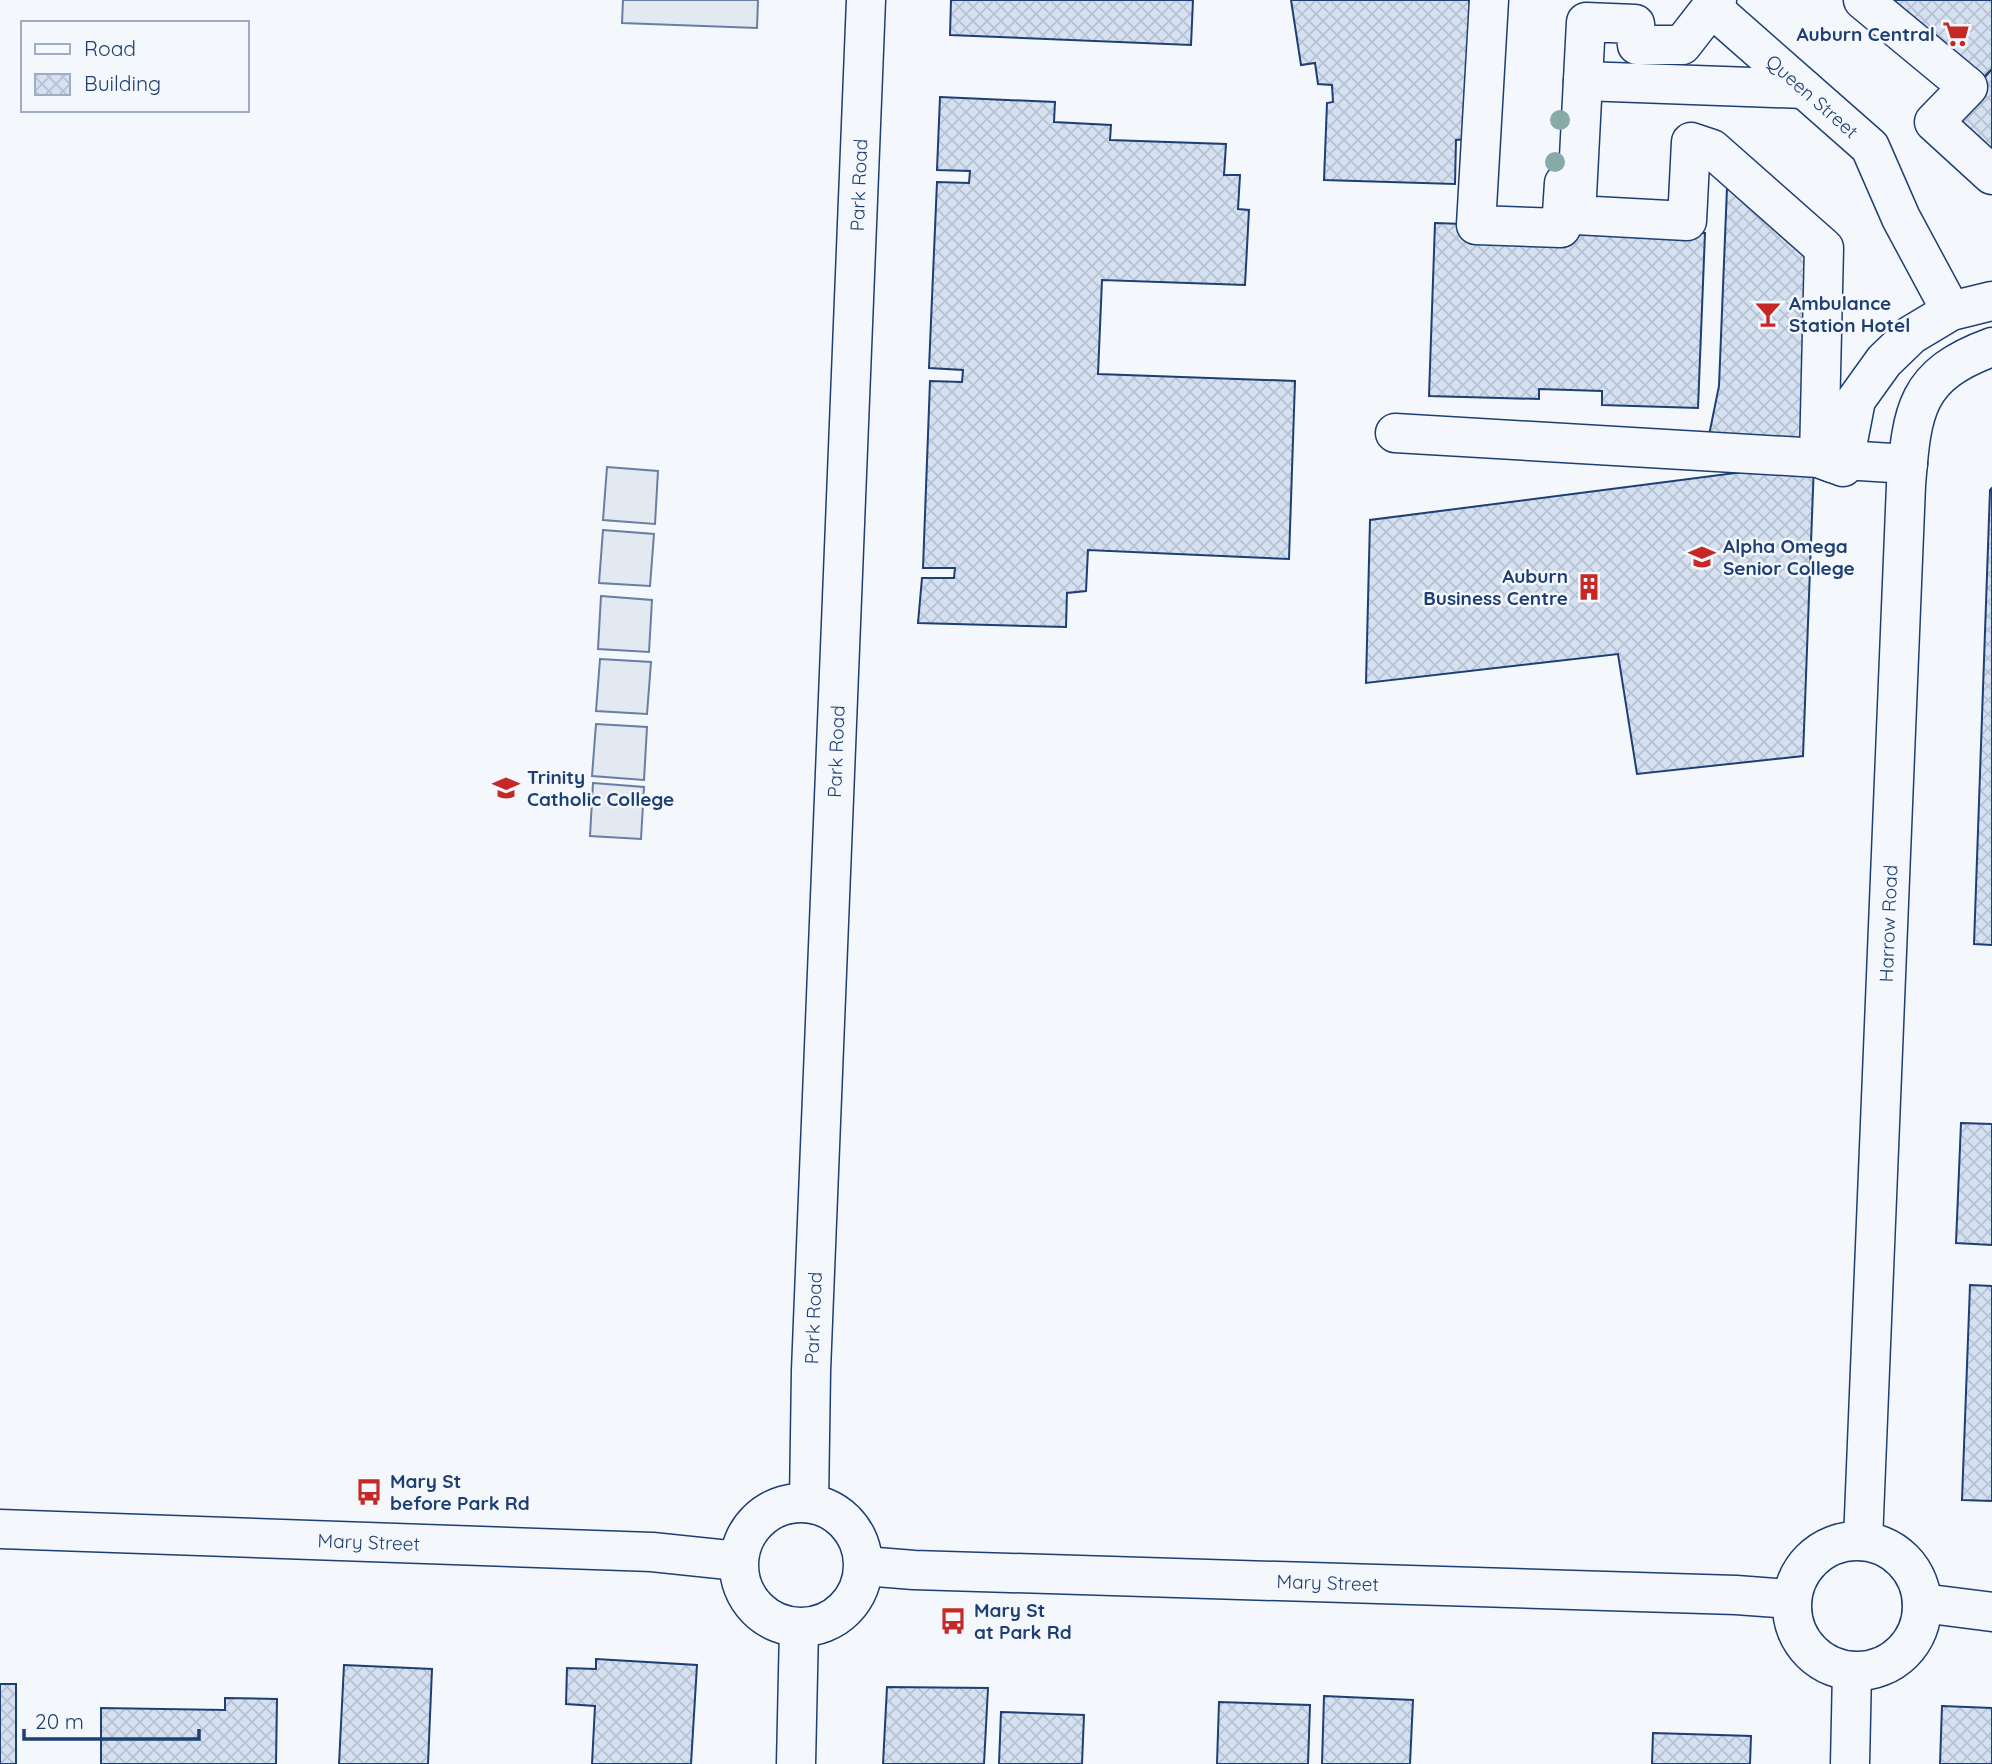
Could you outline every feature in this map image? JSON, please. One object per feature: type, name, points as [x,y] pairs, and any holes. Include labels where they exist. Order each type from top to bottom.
[{"type":"street","name":"Park Road","points":[[809,1502],[812,1357],[866,0]]},
{"type":"street","points":[[1489,0],[1476,225],[1561,228],[1576,0]]},
{"type":"street","points":[[1863,0],[1968,87],[1934,122],[1992,176]]},
{"type":"street","points":[[1714,4],[1682,44],[1637,45],[1635,24],[1586,22],[1576,215],[1688,220],[1692,142],[1712,149],[1824,248],[1831,460]]},
{"type":"street","name":"Queen Street","points":[[1714,4],[1870,147],[1901,218],[1951,311]]},
{"type":"street","points":[[1583,81],[1804,89]]},
{"type":"street","points":[[1831,460],[1856,400],[1884,361],[1911,335],[1951,311],[1992,301]]},
{"type":"street","name":"Harrow Road","points":[[1863,1541],[1887,914],[1911,428],[1917,408],[1942,372],[1971,354],[1992,347]]},
{"type":"street","points":[[1395,433],[1908,464]]},
{"type":"street","points":[[809,1502],[832,1510],[849,1524],[861,1543],[864,1566],[859,1590],[845,1611],[824,1624],[799,1628],[779,1624],[762,1614],[748,1600],[740,1581],[738,1561],[743,1541],[754,1524],[769,1511],[789,1504],[809,1502]]},
{"type":"street","name":"Mary Street","points":[[0,1529],[652,1552],[738,1561]]},
{"type":"street","points":[[1863,1541],[1885,1547],[1905,1561],[1918,1580],[1922,1603],[1917,1630],[1902,1653],[1879,1667],[1853,1671],[1827,1665],[1807,1648],[1794,1625],[1791,1600],[1795,1583],[1803,1568],[1815,1555],[1829,1546],[1863,1541]]},
{"type":"street","name":"Mary Street","points":[[864,1566],[914,1570],[1736,1595],[1791,1600]]},
{"type":"street","points":[[1922,1603],[1992,1612]]},
{"type":"street","points":[[796,1764],[799,1628]]},
{"type":"street","points":[[1850,1764],[1853,1671]]},
{"type":"shaded area","points":[[623,0],[758,0],[757,28],[622,23]]},
{"type":"shaded area","points":[[607,467],[658,471],[655,524],[603,520]]},
{"type":"shaded area","points":[[603,530],[654,534],[650,586],[599,583]]},
{"type":"shaded area","points":[[601,596],[652,600],[649,652],[598,649]]},
{"type":"shaded area","points":[[600,659],[651,662],[647,714],[596,711]]},
{"type":"shaded area","points":[[596,724],[647,727],[644,780],[592,776]]},
{"type":"shaded area","points":[[593,783],[644,787],[641,839],[590,836]]},
{"type":"building","points":[[951,0],[1193,0],[1191,45],[950,35]]},
{"type":"building","points":[[1291,0],[1469,0],[1480,75],[1479,138],[1456,140],[1455,184],[1324,180],[1327,103],[1333,102],[1332,85],[1318,84],[1315,63],[1301,65]]},
{"type":"building","name":"Auburn Central","points":[[1880,0],[1992,0],[1992,69],[1978,85]]},
{"type":"building","name":"Auburn Central","points":[[1884,0],[1992,0],[1992,69],[1978,85]]},
{"type":"building","points":[[1992,69],[1992,165],[1942,119]]},
{"type":"building","points":[[940,97],[1055,102],[1054,122],[1111,125],[1110,140],[1226,144],[1224,175],[1240,175],[1238,209],[1249,210],[1245,285],[1102,280],[1098,374],[1295,381],[1289,559],[1088,550],[1086,591],[1067,593],[1066,627],[918,623],[922,578],[954,578],[955,568],[923,568],[930,381],[962,382],[963,370],[929,368],[937,182],[969,183],[970,171],[937,170]]},
{"type":"building","name":"Ambulance Station Hotel","points":[[1728,163],[1817,242],[1818,451],[1707,445],[1719,386]]},
{"type":"building","points":[[1435,223],[1705,233],[1698,408],[1602,405],[1602,391],[1539,389],[1539,399],[1429,396]]},
{"type":"building","name":"Auburn Business Centre","points":[[1814,463],[1803,756],[1637,774],[1618,654],[1366,683],[1370,520]]},
{"type":"building","points":[[1992,488],[1992,945],[1974,944]]},
{"type":"building","points":[[1961,1123],[1992,1124],[1992,1245],[1956,1243]]},
{"type":"building","points":[[1970,1285],[1992,1286],[1992,1501],[1962,1500]]},
{"type":"building","points":[[596,1659],[697,1665],[691,1764],[592,1764],[595,1706],[566,1704],[567,1668],[596,1669]]},
{"type":"building","points":[[344,1665],[432,1669],[428,1764],[339,1764]]},
{"type":"building","points":[[0,1684],[16,1684],[16,1764],[0,1764]]},
{"type":"building","points":[[887,1687],[988,1688],[984,1764],[883,1764]]},
{"type":"building","points":[[1324,1696],[1413,1700],[1410,1764],[1322,1764]]},
{"type":"building","points":[[225,1698],[277,1699],[276,1764],[101,1764],[101,1708],[225,1710]]},
{"type":"building","points":[[1219,1702],[1310,1705],[1308,1764],[1217,1764]]},
{"type":"building","points":[[1942,1706],[1992,1708],[1992,1764],[1940,1764]]},
{"type":"building","points":[[1001,1712],[1084,1715],[1082,1764],[999,1764]]},
{"type":"building","points":[[1653,1733],[1751,1736],[1750,1764],[1652,1764]]},
{"type":"place","name":"Auburn Central","points":[[1956,34]]},
{"type":"place","name":"Ambulance Station Hotel","points":[[1768,314]]},
{"type":"place","name":"Alpha Omega Senior College","points":[[1702,557]]},
{"type":"place","name":"Auburn Business Centre","points":[[1589,587]]},
{"type":"place","name":"Trinity Catholic College","points":[[506,788]]},
{"type":"place","name":"Mary St before Park Rd","points":[[369,1492]]},
{"type":"place","name":"Mary St at Park Rd","points":[[953,1621]]}]
